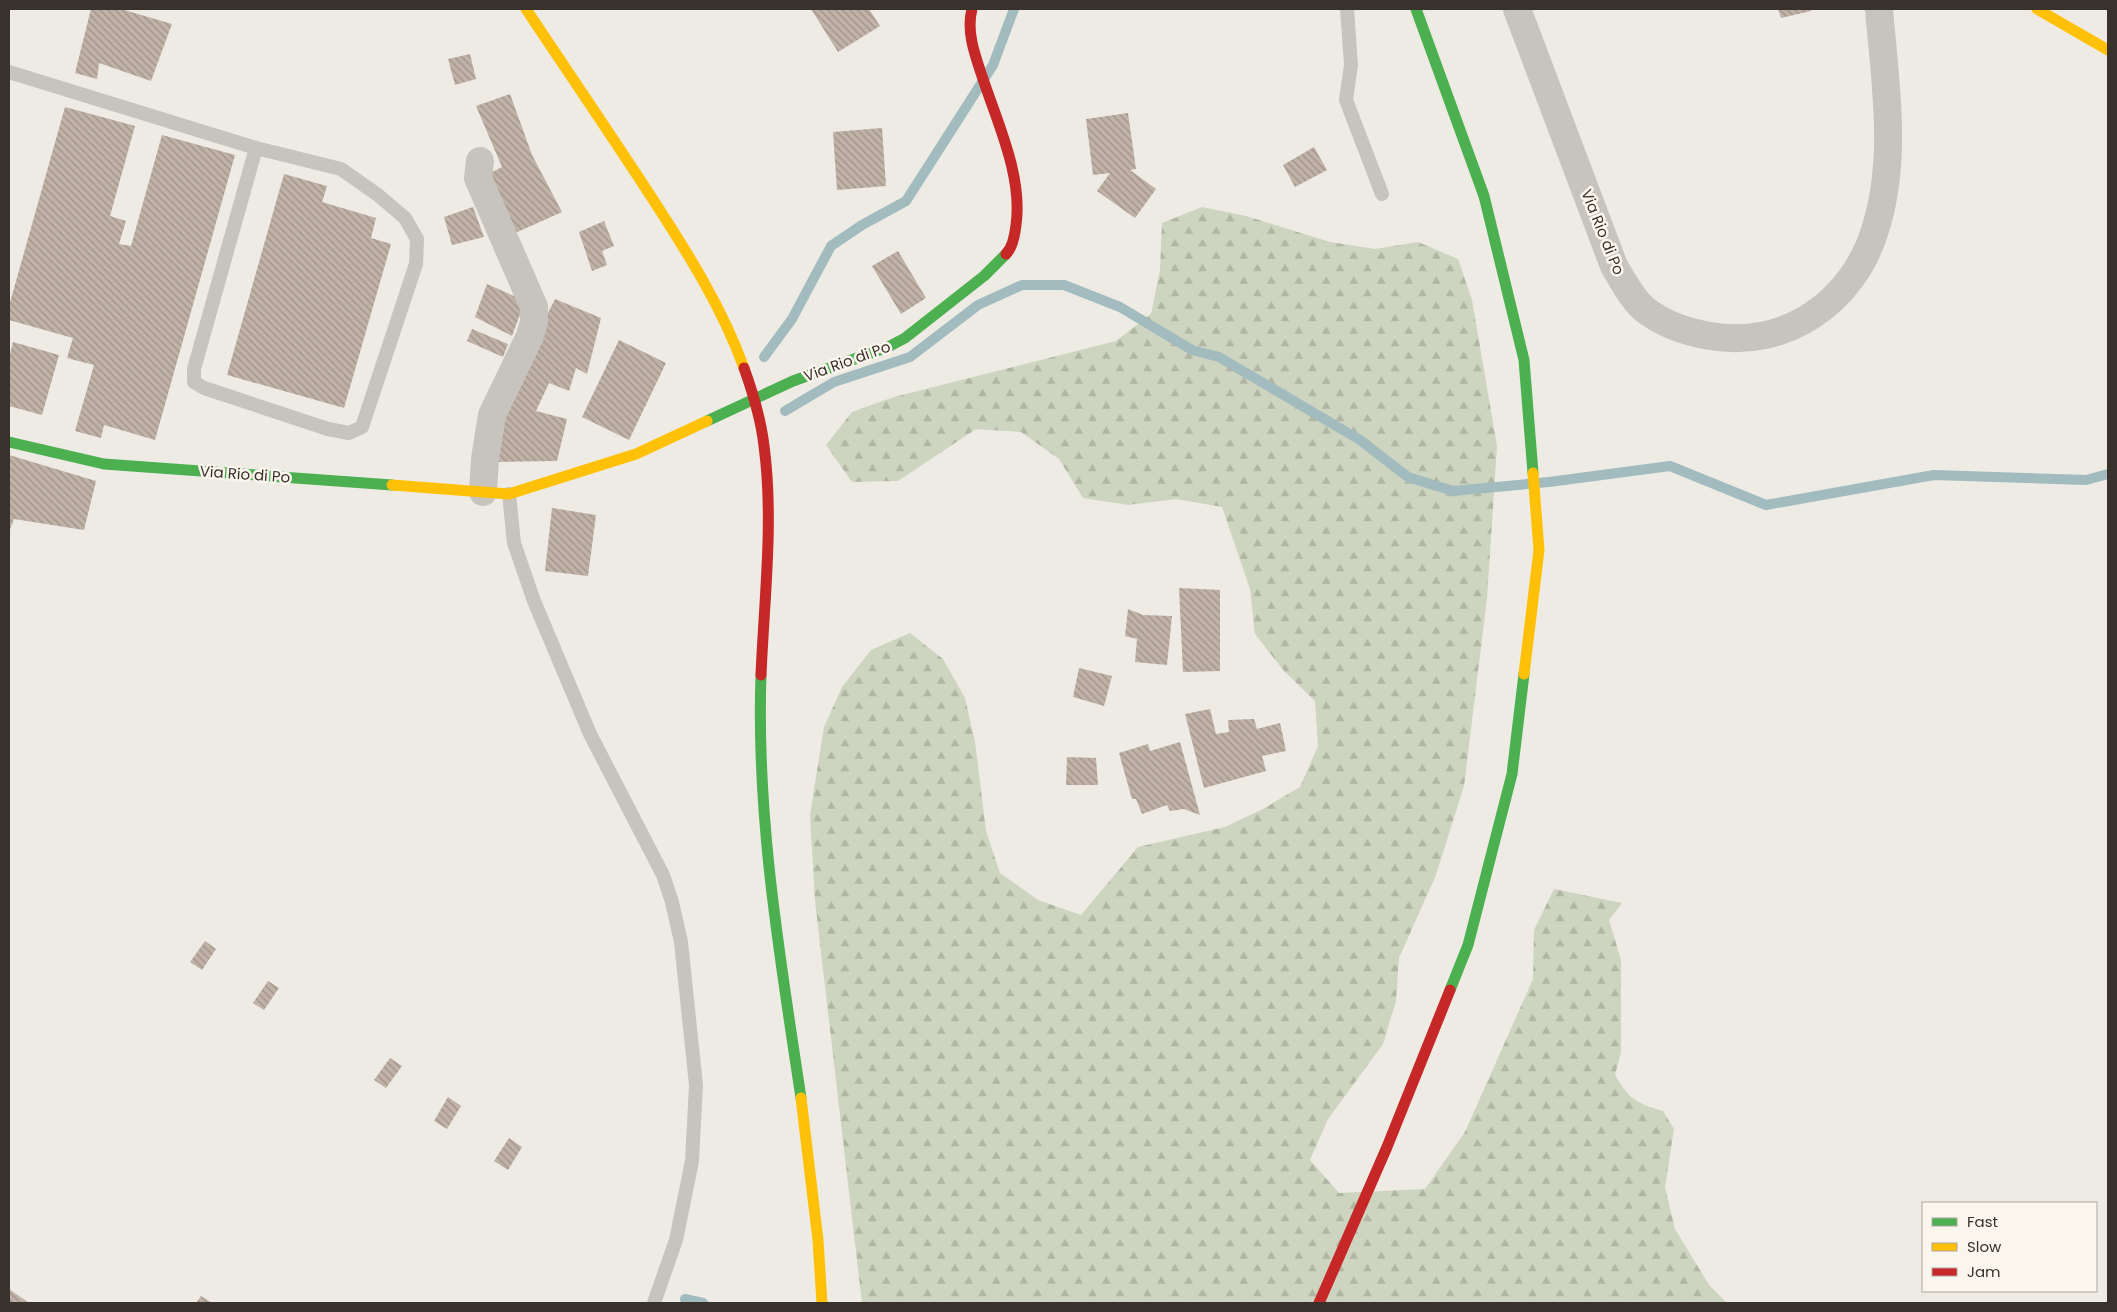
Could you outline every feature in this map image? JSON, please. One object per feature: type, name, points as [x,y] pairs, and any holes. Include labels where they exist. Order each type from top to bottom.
[{"type":"main road","points":[[526,9],[698,270],[726,323],[743,366],[757,412],[764,443],[767,513],[760,736],[762,804],[770,878],[811,1177],[822,1303]]},
{"type":"main road","name":"Via Rio di Po","points":[[9,442],[104,464],[496,493],[577,474],[636,454],[793,381],[888,347],[905,338],[927,322],[998,263],[1008,250],[1015,234],[1018,213],[1017,191],[1012,167],[973,49],[970,16],[972,9]]},
{"type":"main road","points":[[1319,1303],[1386,1147],[1468,945],[1510,783],[1539,550],[1524,360],[1484,196],[1416,9]]},
{"type":"main road","points":[[2037,9],[2108,50]]},
{"type":"street","name":"Via Rio di Po","points":[[1517,9],[1614,266],[1633,297],[1644,308],[1672,326],[1704,335],[1740,338],[1792,328],[1823,309],[1836,298],[1856,272],[1875,232],[1885,184],[1888,154],[1888,118],[1879,9]]},
{"type":"street","points":[[480,161],[478,178],[534,307],[534,322],[530,336],[495,405],[492,415],[485,459],[496,493]]},
{"type":"lane","points":[[1347,9],[1351,65],[1346,100],[1382,194]]},
{"type":"lane","points":[[9,72],[256,148],[341,170],[378,195],[405,218],[417,239],[416,264],[362,427],[349,433],[328,429],[204,388],[194,382],[194,369],[256,148]]},
{"type":"lane","points":[[496,493],[534,601],[590,734],[662,875],[672,902],[681,942],[696,1086],[692,1161],[676,1240],[654,1303]]},
{"type":"green space","points":[[1202,207],[1246,216],[1330,242],[1375,249],[1418,242],[1458,259],[1472,300],[1497,446],[1487,598],[1464,786],[1436,875],[1399,958],[1396,1001],[1383,1044],[1328,1119],[1310,1160],[1339,1193],[1425,1189],[1465,1132],[1533,979],[1534,930],[1554,889],[1622,903],[1609,920],[1621,960],[1621,1052],[1615,1075],[1624,1089],[1634,1099],[1646,1106],[1663,1111],[1674,1129],[1665,1187],[1675,1229],[1709,1285],[1727,1303],[862,1303],[815,901],[810,815],[824,727],[842,687],[871,650],[910,633],[943,659],[965,698],[975,742],[986,831],[1000,873],[1038,900],[1081,915],[1138,847],[1225,827],[1263,809],[1300,787],[1318,746],[1315,701],[1284,671],[1255,634],[1250,589],[1222,507],[1176,499],[1128,505],[1083,498],[1059,459],[1021,432],[976,429],[898,481],[852,482],[826,445],[852,412],[894,397],[1116,341],[1151,314],[1160,270],[1162,223]]},
{"type":"building","points":[[91,9],[121,9],[172,24],[151,81],[99,63],[97,79],[75,73]]},
{"type":"building","points":[[811,9],[869,9],[880,26],[838,52]]},
{"type":"building","points":[[1778,9],[1810,9],[1811,11],[1781,18]]},
{"type":"building","points":[[470,54],[476,79],[455,85],[448,59]]},
{"type":"building","points":[[510,94],[532,155],[562,212],[513,234],[485,176],[502,167],[476,106]]},
{"type":"building","points":[[65,107],[135,126],[110,216],[126,221],[119,244],[131,246],[162,135],[235,155],[155,440],[104,425],[101,438],[75,431],[94,365],[67,358],[73,338],[9,320],[9,306]]},
{"type":"building","points":[[1128,113],[1136,169],[1130,170],[1156,189],[1135,218],[1097,191],[1110,173],[1093,175],[1086,119]]},
{"type":"building","points":[[882,128],[886,186],[837,190],[833,132]]},
{"type":"building","points":[[1314,147],[1327,170],[1295,187],[1283,165]]},
{"type":"building","points":[[284,174],[327,186],[322,202],[376,218],[371,238],[391,244],[344,408],[227,375]]},
{"type":"building","points":[[473,207],[484,237],[452,245],[444,217]]},
{"type":"building","points":[[604,221],[614,246],[602,251],[607,265],[592,271],[579,232]]},
{"type":"building","points":[[898,251],[926,298],[901,314],[872,266]]},
{"type":"building","points":[[487,284],[525,301],[512,336],[475,317]]},
{"type":"building","points":[[555,299],[601,318],[587,374],[576,368],[569,391],[549,383],[536,411],[567,419],[557,461],[490,462],[496,416]]},
{"type":"building","points":[[472,329],[508,344],[503,357],[467,341]]},
{"type":"building","points":[[619,340],[666,363],[629,440],[582,417]]},
{"type":"building","points":[[13,342],[59,355],[42,415],[9,406],[9,358]]},
{"type":"building","points":[[9,455],[96,481],[84,530],[14,519],[9,532]]},
{"type":"building","points":[[552,508],[596,515],[588,576],[545,571]]},
{"type":"building","points":[[1179,588],[1220,590],[1220,671],[1183,672]]},
{"type":"building","points":[[1128,609],[1143,615],[1172,616],[1167,665],[1135,662],[1137,639],[1125,636]]},
{"type":"building","points":[[1079,668],[1112,676],[1104,706],[1073,697]]},
{"type":"building","points":[[1210,709],[1216,734],[1229,732],[1228,720],[1254,719],[1257,729],[1280,723],[1286,751],[1262,756],[1266,771],[1204,788],[1185,714]]},
{"type":"building","points":[[1180,742],[1200,815],[1184,809],[1170,811],[1167,805],[1142,814],[1136,799],[1132,799],[1119,753],[1148,744],[1150,751]]},
{"type":"building","points":[[1067,757],[1096,758],[1098,785],[1066,785]]},
{"type":"building","points":[[205,941],[216,949],[202,970],[190,962]]},
{"type":"building","points":[[268,981],[279,988],[264,1010],[253,1003]]},
{"type":"building","points":[[390,1058],[402,1066],[386,1088],[374,1080]]},
{"type":"building","points":[[448,1097],[461,1106],[447,1129],[434,1121]]},
{"type":"building","points":[[509,1138],[522,1147],[508,1170],[494,1161]]},
{"type":"building","points":[[9,1289],[29,1303],[9,1303]]},
{"type":"building","points":[[201,1296],[212,1303],[196,1303]]},
{"type":"waterway","points":[[764,357],[792,319],[831,246],[862,225],[906,201],[993,65],[1014,9]]},
{"type":"waterway","points":[[785,411],[834,382],[910,357],[978,305],[1022,285],[1064,285],[1120,307],[1192,350],[1219,357],[1360,440],[1408,477],[1453,491],[1549,482],[1670,466],[1766,505],[1934,475],[2086,480],[2108,474]]},
{"type":"waterway","points":[[685,1299],[703,1303]]},
{"type":"traffic: fast","points":[[1416,9],[1484,196],[1524,360],[1533,473]]},
{"type":"traffic: fast","points":[[707,421],[793,381],[888,347],[905,338],[984,276],[1006,254]]},
{"type":"traffic: fast","points":[[9,442],[104,464],[392,485]]},
{"type":"traffic: fast","points":[[1450,990],[1468,945],[1512,774],[1524,674]]},
{"type":"traffic: fast","points":[[761,675],[760,728],[766,835],[778,940],[801,1098]]},
{"type":"traffic: slow","points":[[526,9],[637,174],[691,259],[725,323],[744,368]]},
{"type":"traffic: slow","points":[[2037,9],[2108,50]]},
{"type":"traffic: slow","points":[[392,485],[509,494],[636,454],[707,421]]},
{"type":"traffic: slow","points":[[1524,674],[1539,550],[1533,473]]},
{"type":"traffic: slow","points":[[801,1098],[818,1240],[822,1303]]},
{"type":"traffic: jam","points":[[972,9],[970,26],[974,51],[1007,149],[1016,188],[1016,229],[1012,244],[1006,254]]},
{"type":"traffic: jam","points":[[744,368],[761,426],[767,474],[768,531],[761,675]]},
{"type":"traffic: jam","points":[[1319,1303],[1387,1147],[1450,990]]}]
